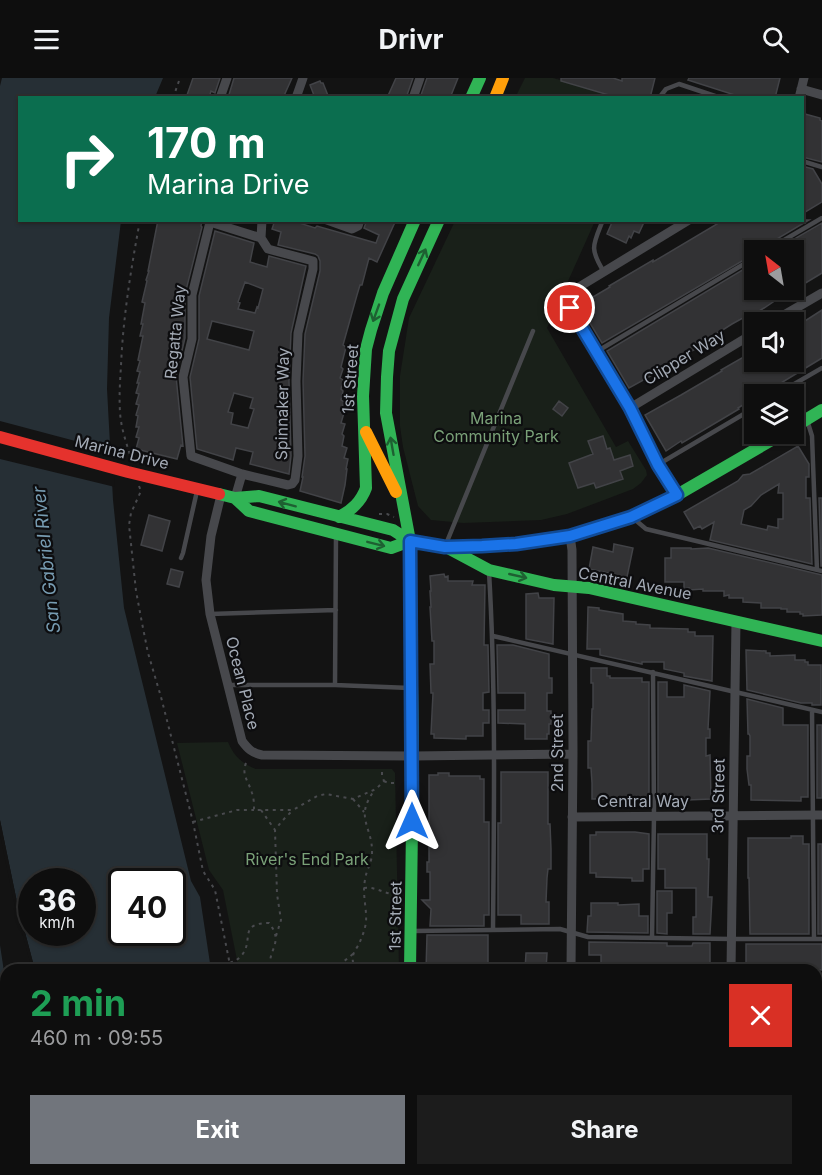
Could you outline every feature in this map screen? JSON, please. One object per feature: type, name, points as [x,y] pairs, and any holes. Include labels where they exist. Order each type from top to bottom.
[{"type":"main road","points":[[472,96],[480,78]]},
{"type":"main road","points":[[496,96],[503,78]]},
{"type":"main road","name":"1st Street","points":[[402,503],[363,425],[364,367],[371,326],[414,222]]},
{"type":"main road","name":"1st Street","points":[[410,964],[413,756],[410,541],[386,413],[389,351],[403,299],[437,222]]},
{"type":"main road","points":[[806,420],[822,410]]},
{"type":"main road","points":[[339,517],[356,507],[366,487],[363,425]]},
{"type":"main road","name":"Marina Drive","points":[[0,437],[130,467],[221,495],[235,498],[259,496],[393,530],[410,541],[445,547],[516,544],[570,536],[631,517],[677,495],[765,444]]},
{"type":"main road","name":"Marina Drive","points":[[235,498],[249,511],[391,548],[410,541]]},
{"type":"main road","name":"Central Avenue","points":[[445,547],[489,570],[554,585],[589,588],[822,641]]},
{"type":"street","points":[[221,96],[227,78]]},
{"type":"street","points":[[297,96],[303,78]]},
{"type":"street","points":[[414,96],[420,78]]},
{"type":"street","points":[[804,78],[800,93],[822,95]]},
{"type":"street","name":"Regatta Way","points":[[242,474],[191,456],[183,377],[192,339],[192,295],[210,222],[261,238]]},
{"type":"street","points":[[261,238],[262,222]]},
{"type":"street","points":[[333,222],[352,229],[358,226],[359,222]]},
{"type":"street","points":[[677,495],[658,465],[630,408],[572,314],[569,302],[574,291],[686,222]]},
{"type":"street","name":"Spinnaker Way","points":[[242,474],[288,485],[295,480],[298,456],[296,381],[298,333],[314,264],[310,260],[268,249],[261,238]]},
{"type":"street","points":[[789,312],[822,292]]},
{"type":"street","name":"Clipper Way","points":[[630,408],[744,339]]},
{"type":"street","points":[[235,498],[242,474]]},
{"type":"street","name":"Ocean Place","points":[[221,495],[211,536],[206,580],[210,614],[242,741],[247,749],[262,755],[413,756]]},
{"type":"street","name":"2nd Street","points":[[570,536],[573,653],[571,964]]},
{"type":"street","name":"3rd Street","points":[[731,964],[736,621]]},
{"type":"street","points":[[413,756],[573,754]]},
{"type":"street","name":"Central Way","points":[[572,817],[817,815]]},
{"type":"lane","points":[[661,96],[666,89],[678,84],[715,96]]},
{"type":"lane","points":[[804,162],[822,167]]},
{"type":"lane","points":[[784,240],[822,218]]},
{"type":"lane","points":[[602,222],[594,241],[593,253],[604,272]]},
{"type":"lane","points":[[596,352],[744,264]]},
{"type":"lane","points":[[445,547],[533,331]]},
{"type":"lane","points":[[794,384],[822,368]]},
{"type":"lane","points":[[658,465],[744,414]]},
{"type":"lane","points":[[631,517],[646,530],[819,570],[812,436],[806,420]]},
{"type":"lane","points":[[181,558],[198,489]]},
{"type":"lane","points":[[335,685],[336,534]]},
{"type":"lane","points":[[489,570],[493,636],[493,929]]},
{"type":"lane","points":[[210,614],[336,610]]},
{"type":"lane","points":[[493,636],[822,712]]},
{"type":"lane","points":[[652,672],[654,816],[652,938]]},
{"type":"lane","points":[[228,685],[412,688]]},
{"type":"lane","points":[[812,710],[817,815],[814,939]]},
{"type":"lane","points":[[412,931],[560,929],[588,937],[822,939]]},
{"type":"path","points":[[174,96],[180,78]]},
{"type":"path","points":[[130,467],[120,411],[120,385],[126,307],[140,222]]},
{"type":"path","points":[[140,488],[141,491],[129,519],[136,591],[148,653],[193,822],[203,871],[215,890],[230,963],[241,957],[244,952],[251,927],[257,923],[269,923],[277,939],[270,964]]},
{"type":"path","points":[[246,763],[243,770],[253,794],[254,810]]},
{"type":"path","points":[[382,768],[384,781]]},
{"type":"path","points":[[384,781],[397,783]]},
{"type":"path","points":[[340,964],[353,954],[363,935],[366,920],[364,880],[372,852],[372,842],[364,812],[368,799],[384,781]]},
{"type":"path","points":[[275,830],[293,810],[317,796],[326,794],[353,799],[376,789]]},
{"type":"path","points":[[353,799],[364,812]]},
{"type":"path","points":[[193,822],[237,810],[293,810]]},
{"type":"path","points":[[261,810],[275,830],[276,838],[277,894],[281,920],[276,936]]},
{"type":"path","points":[[364,888],[371,887],[387,894],[396,894]]},
{"type":"path","points":[[353,954],[354,964]]},
{"type":"green space","points":[[525,78],[553,78],[615,96],[516,96]]},
{"type":"green space","name":"Marina Community Park","points":[[455,222],[595,222],[547,328],[616,447],[628,441],[647,475],[633,489],[567,514],[541,520],[463,523],[431,520],[418,506],[400,426],[400,376],[409,318]]},
{"type":"green space","name":"River's End Park","points":[[228,742],[239,758],[256,769],[392,769],[395,773],[399,964],[238,964],[223,890],[209,870],[177,743]]},
{"type":"water","name":"San Gabriel River","points":[[2,78],[163,78],[155,96],[18,96],[18,222],[121,222],[109,318],[107,389],[113,500],[124,608],[191,881],[200,897],[210,964],[33,964],[29,946],[96,946],[96,868],[18,868],[18,906],[0,820],[0,86]]},
{"type":"water","points":[[0,945],[3,964],[0,964]]},
{"type":"pier","points":[[0,421],[113,451],[115,487],[0,459]]},
{"type":"pier","points":[[0,820],[18,906],[18,918],[0,835]]},
{"type":"pier","points":[[26,946],[29,946],[33,964],[30,964]]},
{"type":"building","points":[[193,78],[220,78],[215,93],[211,91],[210,96],[187,96]]},
{"type":"building","points":[[234,78],[292,78],[284,96],[229,96]]},
{"type":"building","points":[[396,78],[413,78],[407,96],[388,96]]},
{"type":"building","points":[[427,78],[458,78],[451,96],[421,96]]},
{"type":"building","points":[[561,78],[613,78],[622,81],[622,78],[655,78],[650,96],[612,96],[561,81]]},
{"type":"building","points":[[689,78],[780,78],[776,96],[738,96],[688,80]]},
{"type":"building","points":[[320,81],[328,96],[314,96],[310,85]]},
{"type":"building","points":[[805,114],[820,118],[822,121],[822,162],[804,158]]},
{"type":"building","points":[[804,167],[813,169],[822,184],[822,202],[804,213]]},
{"type":"building","points":[[804,220],[809,220],[775,240],[744,240],[744,260],[602,343],[579,305],[653,260],[653,262],[717,224],[716,222],[804,222]]},
{"type":"building","points":[[158,222],[202,222],[185,294],[185,338],[176,376],[183,446],[181,445],[177,459],[136,449],[139,427],[136,427],[138,416],[136,415],[139,405],[136,404],[139,394],[136,393],[140,372],[137,371],[143,336],[140,336],[145,303],[142,302]]},
{"type":"building","points":[[274,222],[296,222],[376,243],[379,235],[364,228],[366,222],[395,222],[377,262],[369,258],[343,345],[346,347],[340,378],[343,380],[341,400],[344,402],[341,423],[345,424],[342,446],[347,448],[344,458],[348,459],[341,503],[300,491],[305,456],[303,381],[305,334],[320,271],[320,261],[315,254],[278,245],[281,232],[272,229]]},
{"type":"building","points":[[612,222],[644,222],[639,233],[634,231],[626,243],[607,234]]},
{"type":"building","points":[[822,223],[822,273],[804,284],[804,240],[792,240]]},
{"type":"building","points":[[215,231],[254,243],[250,262],[267,267],[269,256],[306,266],[291,333],[289,474],[250,464],[253,452],[236,448],[233,460],[197,449],[190,377],[199,339],[199,296]],"holes":[[[245,282],[263,289],[255,313],[238,309]],[[212,321],[254,331],[249,350],[207,339]],[[234,393],[253,398],[250,408],[254,409],[248,428],[231,424],[233,413],[228,412]]]},
{"type":"building","points":[[744,269],[744,300],[776,300],[757,312],[744,312],[744,317],[702,343],[703,345],[629,388],[607,351]]},
{"type":"building","points":[[822,310],[822,358],[804,369],[804,322]]},
{"type":"building","points":[[744,357],[744,372],[799,372],[779,384],[744,384],[744,404],[739,409],[666,451],[645,415]]},
{"type":"building","points":[[559,401],[568,408],[562,416],[553,409]]},
{"type":"building","points":[[603,436],[614,460],[630,455],[633,466],[620,471],[623,479],[596,488],[594,483],[578,488],[569,463],[593,454],[588,441]]},
{"type":"building","points":[[798,446],[809,464],[809,477],[806,477],[806,498],[810,498],[812,564],[710,540],[714,522],[702,529],[700,526],[694,529],[684,512],[738,481],[743,475],[750,474]],"holes":[[[779,484],[778,493],[783,493],[783,519],[778,519],[778,528],[768,526],[767,530],[741,524],[744,510],[761,495]]]},
{"type":"building","points":[[819,498],[822,498],[822,566],[821,566]]},
{"type":"building","points":[[149,515],[170,521],[162,551],[141,545]]},
{"type":"building","points":[[614,544],[633,548],[627,577],[589,569],[593,547],[613,552]]},
{"type":"building","points":[[671,548],[708,548],[822,575],[822,615],[803,616],[800,612],[787,612],[787,609],[761,608],[761,603],[743,602],[743,598],[724,596],[724,591],[689,590],[689,588],[684,589],[684,582],[665,582],[665,558],[671,558]]},
{"type":"building","points":[[171,569],[183,572],[179,587],[167,584]]},
{"type":"building","points":[[444,574],[445,577],[448,576],[448,581],[473,581],[472,585],[485,585],[484,645],[488,645],[489,692],[483,693],[483,710],[489,710],[489,723],[483,723],[483,736],[466,736],[466,739],[434,738],[434,734],[431,734],[433,693],[431,693],[430,664],[434,664],[434,641],[432,641],[430,576]]},
{"type":"building","points":[[538,593],[539,598],[554,598],[553,644],[526,639],[526,594]]},
{"type":"building","points":[[588,607],[623,614],[623,621],[650,625],[650,628],[688,629],[688,632],[695,632],[695,636],[713,636],[712,681],[684,676],[684,673],[664,669],[664,662],[642,662],[642,664],[600,655],[600,649],[587,649]]},
{"type":"building","points":[[497,645],[513,645],[549,654],[549,678],[552,678],[552,693],[547,693],[547,711],[551,711],[551,724],[549,724],[547,739],[525,739],[525,724],[498,723],[498,710],[525,710],[525,693],[498,693]]},
{"type":"building","points":[[746,650],[766,651],[770,653],[770,656],[795,655],[795,660],[805,660],[808,665],[821,665],[821,705],[801,703],[747,690]]},
{"type":"building","points":[[591,668],[607,668],[607,676],[610,678],[642,678],[642,682],[649,682],[649,798],[592,799],[591,768],[588,768],[588,741],[591,741],[593,709]]},
{"type":"building","points":[[658,682],[667,682],[667,697],[684,697],[684,685],[710,691],[708,729],[710,729],[710,738],[706,738],[706,756],[710,755],[711,799],[658,798]]},
{"type":"building","points":[[747,699],[783,708],[783,725],[808,725],[808,797],[801,797],[801,801],[751,800],[751,785],[749,785],[747,769],[747,756],[750,756],[750,736],[748,734]]},
{"type":"building","points":[[817,725],[822,725],[822,798],[817,798]]},
{"type":"building","points":[[501,772],[548,772],[551,869],[548,869],[546,902],[549,902],[549,924],[521,924],[521,915],[498,915],[498,823],[501,823]]},
{"type":"building","points":[[438,773],[449,773],[449,776],[480,776],[480,779],[484,779],[484,822],[489,822],[489,915],[484,915],[484,926],[430,926],[431,909],[422,900],[430,900],[430,872],[427,872],[429,775],[438,775]]},
{"type":"building","points":[[596,832],[649,834],[649,869],[643,869],[643,881],[632,881],[632,878],[596,877],[596,873],[590,873],[590,835],[596,835]]},
{"type":"building","points":[[658,834],[707,834],[708,897],[712,897],[710,934],[693,934],[693,917],[696,917],[696,888],[665,888],[665,869],[658,869]]},
{"type":"building","points":[[791,836],[803,836],[803,844],[809,844],[809,934],[750,934],[748,838],[791,838]]},
{"type":"building","points":[[818,844],[822,844],[822,934],[818,934]]},
{"type":"building","points":[[657,891],[672,891],[672,913],[667,913],[667,934],[657,933]]},
{"type":"building","points":[[591,903],[639,904],[639,916],[648,916],[648,933],[587,932]]},
{"type":"building","points":[[427,935],[488,935],[488,964],[426,964]]},
{"type":"building","points":[[589,942],[667,943],[667,946],[710,943],[710,964],[601,964],[601,955],[589,955]]},
{"type":"building","points":[[746,944],[822,944],[822,964],[746,964]]},
{"type":"building","points":[[526,953],[547,953],[546,964],[525,964]]},
{"type":"traffic: fast","points":[[472,96],[480,78]]},
{"type":"traffic: fast","points":[[339,517],[356,505],[366,488],[363,396],[366,349],[383,293],[414,222]]},
{"type":"traffic: fast","points":[[410,964],[413,756],[410,541],[386,413],[387,377],[389,351],[403,299],[438,222]]},
{"type":"traffic: fast","points":[[804,421],[822,410]]},
{"type":"traffic: fast","points":[[219,494],[235,498],[259,496],[393,530],[410,541],[445,547],[516,544],[570,536],[631,517],[677,495],[765,444]]},
{"type":"traffic: fast","points":[[235,498],[249,511],[391,548],[410,541]]},
{"type":"traffic: fast","points":[[446,547],[489,570],[554,585],[589,588],[822,641]]},
{"type":"traffic: slow","points":[[496,96],[503,78]]},
{"type":"traffic: slow","points":[[366,432],[396,492]]},
{"type":"traffic: jam","points":[[0,437],[219,494]]},
{"type":"route","points":[[412,821],[410,541],[445,547],[482,546],[516,544],[570,536],[631,517],[677,495],[658,465],[630,408],[570,308]]}]
